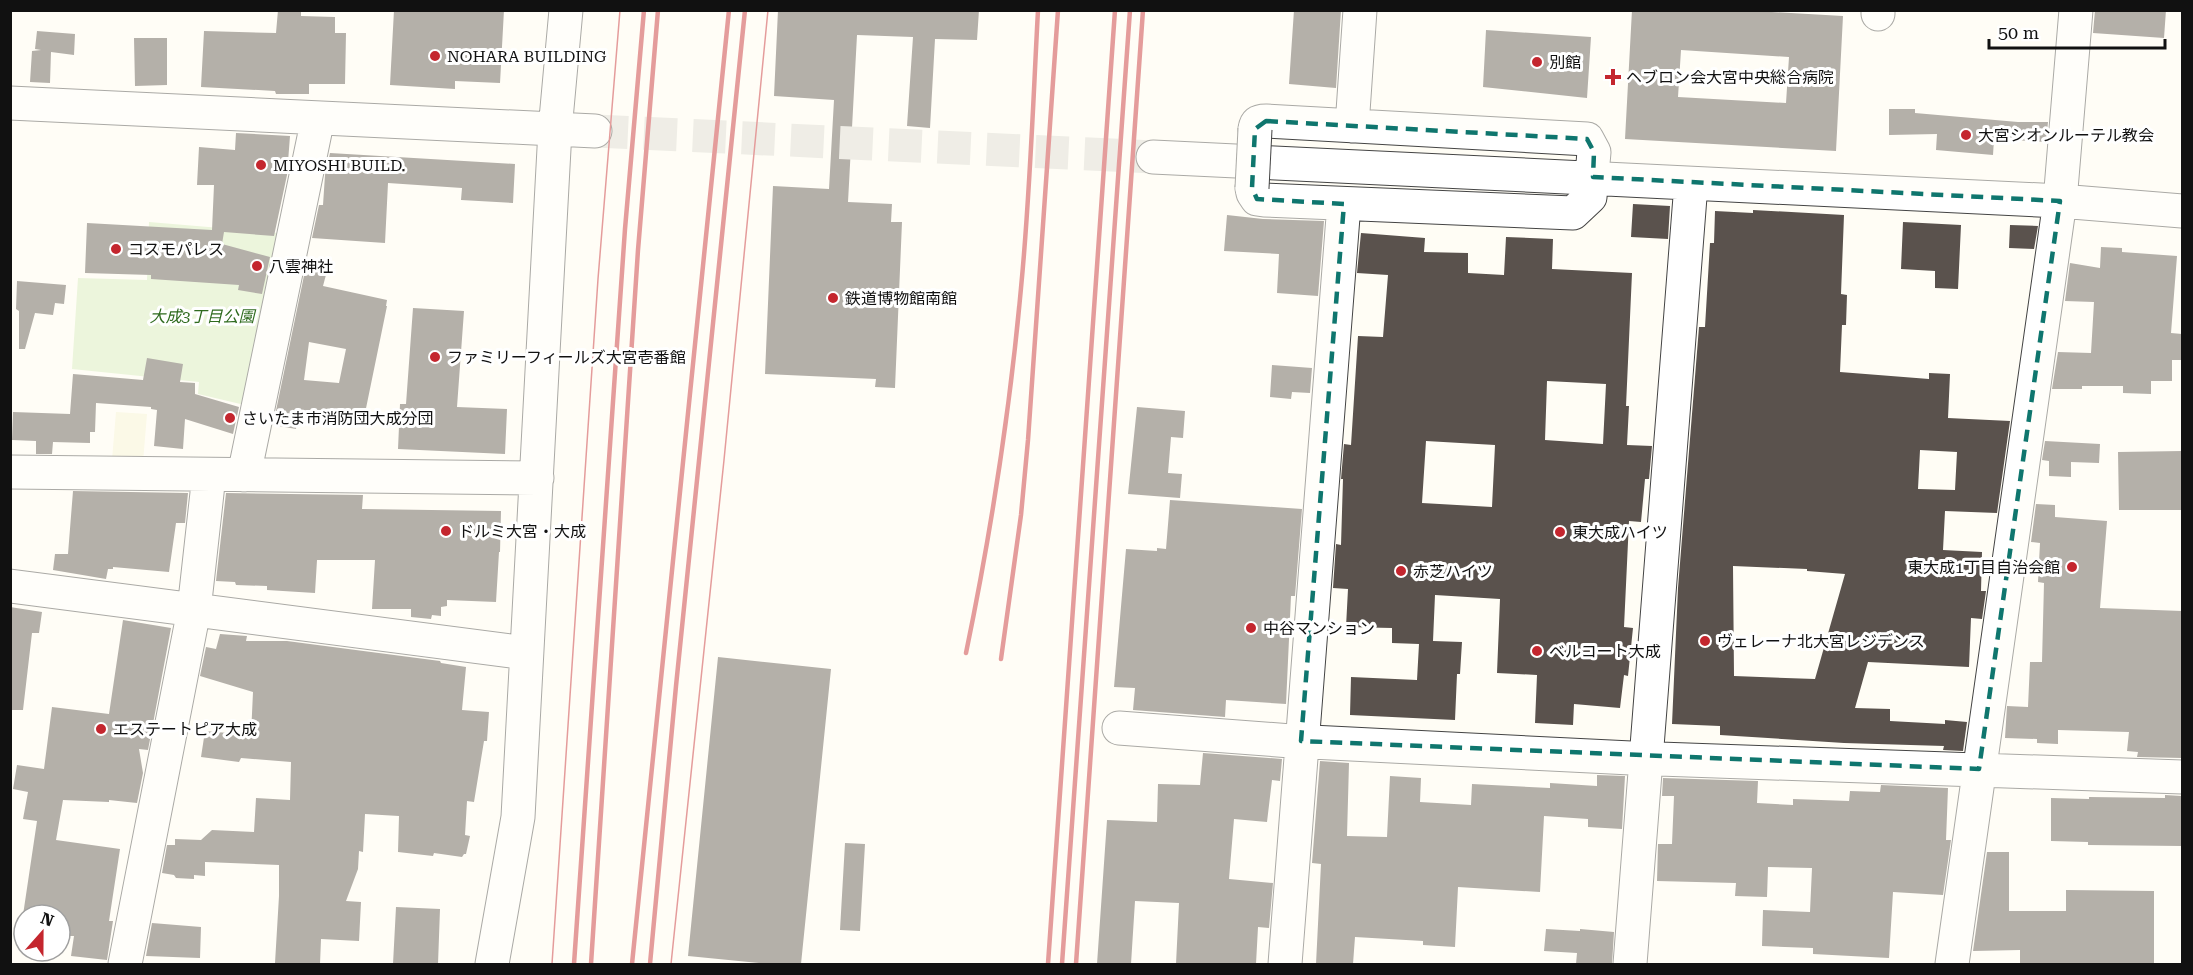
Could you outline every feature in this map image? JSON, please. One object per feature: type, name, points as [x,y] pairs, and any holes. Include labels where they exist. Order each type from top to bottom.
[{"type":"street","points":[[492,964],[518,817],[555,130],[566,10]]},
{"type":"street","points":[[1352,126],[1360,10]]},
{"type":"street","points":[[1953,964],[2060,201],[2076,10]]},
{"type":"street","points":[[10,103],[594,131]]},
{"type":"street","points":[[244,475],[318,118]]},
{"type":"street","points":[[1266,121],[1352,126],[1587,139],[1594,152],[1590,197],[1573,213],[1257,199],[1252,188],[1256,124],[1266,121]]},
{"type":"street","points":[[1153,157],[2060,201],[2182,211]]},
{"type":"street","points":[[1630,964],[1691,184]]},
{"type":"street","points":[[1285,964],[1344,204]]},
{"type":"street","points":[[10,472],[537,478]]},
{"type":"street","points":[[125,964],[194,610],[209,475]]},
{"type":"street","points":[[10,586],[526,652]]},
{"type":"street","points":[[1119,729],[1646,759],[2182,777]]},
{"type":"highlighted area","points":[[1266,121],[1587,139],[1594,152],[1593,177],[2060,201],[1979,769],[1301,741],[1344,204],[1257,199],[1252,188],[1255,129]]},
{"type":"shaded area","points":[[116,412],[147,414],[143,462],[112,460]]},
{"type":"green space","name":"大成3丁目公園","points":[[149,222],[290,234],[249,406],[198,394],[199,382],[72,369],[78,278],[147,280]]},
{"type":"building","points":[[278,10],[301,10],[301,16],[335,17],[335,33],[346,33],[345,84],[309,84],[309,94],[276,94],[275,91],[201,87],[204,31],[276,33]]},
{"type":"building","name":"NOHARA BUILDING","points":[[394,10],[504,10],[500,83],[455,81],[455,89],[390,85]]},
{"type":"building","name":"鉄道博物館南館","points":[[778,10],[979,10],[977,40],[935,39],[930,128],[907,126],[913,37],[857,35],[848,202],[892,204],[891,222],[902,222],[895,388],[875,387],[876,379],[765,374],[773,186],[829,189],[834,100],[774,96]]},
{"type":"building","points":[[1294,10],[1341,10],[1336,88],[1289,84]]},
{"type":"building","points":[[1632,10],[1738,10],[1843,16],[1836,151],[1625,139]],"holes":[[[1681,50],[1789,57],[1786,103],[1678,97]]]},
{"type":"building","points":[[2095,10],[2166,10],[2164,38],[2093,33]]},
{"type":"building","name":"別館","points":[[1486,30],[1591,37],[1587,98],[1483,87]]},
{"type":"building","points":[[37,31],[75,34],[74,55],[51,52],[50,83],[30,82],[32,51],[41,50],[35,49]]},
{"type":"building","points":[[134,38],[167,38],[167,85],[135,86]]},
{"type":"building","points":[[1889,109],[1915,109],[1915,113],[2018,122],[2048,122],[2046,142],[1994,139],[1993,155],[1936,150],[1937,134],[1889,135]]},
{"type":"building","points":[[236,133],[290,136],[287,175],[274,236],[224,232],[222,244],[270,257],[262,294],[238,290],[239,285],[151,279],[151,275],[85,273],[87,223],[212,230],[214,185],[197,185],[199,147],[235,150]]},
{"type":"building","points":[[330,153],[515,164],[513,203],[461,200],[462,188],[388,183],[385,243],[312,238],[319,205],[323,205],[325,175]]},
{"type":"building","points":[[1633,204],[1670,206],[1668,239],[1631,237]]},
{"type":"building","points":[[1753,210],[1844,215],[1841,294],[1847,295],[1846,325],[1842,325],[1840,372],[1929,379],[1929,373],[1950,374],[1948,418],[2010,421],[1997,513],[1945,511],[1943,550],[1982,552],[1981,591],[1986,591],[1982,619],[1971,618],[1969,667],[1868,662],[1855,708],[1890,709],[1890,721],[1945,724],[1945,720],[1967,722],[1963,751],[1943,750],[1944,746],[1844,743],[1720,735],[1720,726],[1672,724],[1678,588],[1699,327],[1705,327],[1710,243],[1714,243],[1715,211],[1753,213]],"holes":[[[1920,450],[1957,452],[1955,490],[1918,489]],[[1733,566],[1807,569],[1807,571],[1845,574],[1815,679],[1734,676]]]},
{"type":"building","points":[[1227,215],[1324,221],[1318,296],[1277,293],[1279,254],[1224,251]]},
{"type":"building","points":[[1903,222],[1961,225],[1958,289],[1935,288],[1935,271],[1901,269]]},
{"type":"building","points":[[2010,225],[2038,226],[2034,249],[2009,248]]},
{"type":"building","points":[[1361,233],[1425,238],[1424,252],[1468,253],[1468,273],[1504,275],[1506,237],[1553,239],[1552,269],[1632,273],[1626,406],[1629,406],[1627,445],[1652,446],[1649,479],[1645,479],[1641,522],[1629,521],[1624,627],[1633,628],[1628,676],[1624,675],[1620,708],[1574,704],[1573,725],[1535,723],[1537,675],[1497,673],[1500,599],[1435,595],[1433,641],[1462,642],[1460,674],[1457,674],[1455,720],[1350,715],[1351,677],[1417,680],[1419,644],[1392,643],[1392,628],[1346,627],[1348,589],[1333,588],[1336,544],[1341,545],[1343,479],[1341,479],[1344,444],[1351,445],[1358,336],[1383,337],[1388,275],[1357,273]],"holes":[[[1547,381],[1606,384],[1603,444],[1545,440]],[[1426,441],[1495,445],[1492,507],[1422,503]]]},
{"type":"building","points":[[2101,247],[2122,248],[2122,252],[2177,256],[2171,333],[2182,334],[2182,360],[2172,360],[2172,381],[2151,381],[2151,394],[2123,393],[2123,386],[2052,389],[2058,352],[2091,353],[2094,302],[2065,301],[2070,263],[2100,268]]},
{"type":"building","points":[[306,266],[327,271],[323,286],[387,300],[364,418],[298,413],[296,429],[273,425]],"holes":[[[309,342],[346,349],[339,383],[304,380]]]},
{"type":"building","points":[[17,281],[66,285],[64,304],[55,303],[53,315],[35,313],[25,349],[19,349],[19,311],[16,309]]},
{"type":"building","points":[[413,308],[464,311],[457,407],[507,409],[505,454],[398,449],[400,404],[406,404]]},
{"type":"building","points":[[147,358],[183,364],[180,382],[195,383],[195,394],[239,407],[233,434],[185,419],[183,449],[154,446],[157,410],[151,407],[96,403],[95,432],[90,432],[90,443],[53,442],[52,454],[36,454],[36,441],[12,440],[13,412],[70,414],[73,374],[143,380]]},
{"type":"building","points":[[1272,365],[1312,368],[1310,393],[1292,392],[1291,399],[1270,397]]},
{"type":"building","points":[[1137,407],[1185,411],[1183,438],[1171,437],[1168,473],[1182,474],[1180,498],[1128,494]]},
{"type":"building","points":[[2045,441],[2100,444],[2099,463],[2071,462],[2071,477],[2049,476],[2049,461],[2042,460]]},
{"type":"building","points":[[2182,451],[2182,510],[2119,510],[2118,452]]},
{"type":"building","points":[[73,491],[188,493],[185,523],[176,523],[169,572],[113,567],[113,569],[108,569],[106,579],[53,570],[55,554],[68,554]]},
{"type":"building","points":[[226,493],[363,495],[362,509],[501,511],[496,602],[447,600],[447,606],[441,607],[441,616],[432,615],[431,619],[411,617],[411,609],[372,609],[375,560],[317,560],[315,593],[267,590],[267,586],[236,585],[235,582],[216,581]]},
{"type":"building","points":[[1170,500],[1302,509],[1295,596],[1291,596],[1286,704],[1226,700],[1225,717],[1133,710],[1135,688],[1114,687],[1126,549],[1157,551],[1157,548],[1166,549]]},
{"type":"building","points":[[2036,504],[2055,505],[2055,517],[2107,521],[2100,608],[2182,611],[2182,758],[2137,757],[2138,752],[2127,751],[2129,732],[2058,730],[2058,744],[2037,743],[2037,739],[2005,738],[2007,706],[2028,707],[2030,662],[2042,662],[2044,583],[2038,582],[2040,543],[2031,542]]},
{"type":"building","points":[[10,607],[42,612],[39,633],[32,633],[23,710],[10,710]]},
{"type":"building","points":[[123,620],[171,628],[148,750],[139,749],[143,773],[137,803],[109,800],[109,802],[63,800],[56,840],[120,849],[109,921],[113,921],[107,960],[72,956],[74,936],[72,936],[72,903],[25,903],[37,821],[23,819],[28,792],[13,789],[17,765],[44,769],[52,707],[109,714]]},
{"type":"building","points":[[220,634],[247,636],[246,641],[287,641],[440,661],[466,667],[462,710],[489,712],[487,741],[484,741],[474,802],[467,801],[465,835],[470,836],[466,854],[462,857],[434,853],[433,856],[398,852],[399,816],[365,814],[363,852],[359,851],[358,869],[346,901],[361,902],[359,941],[321,939],[320,964],[275,963],[279,865],[205,862],[205,876],[194,875],[194,879],[176,878],[174,875],[162,873],[167,845],[175,845],[175,839],[201,840],[212,830],[254,832],[256,798],[290,800],[291,762],[241,758],[239,762],[201,757],[205,731],[251,735],[253,692],[200,676],[206,647],[216,649]]},
{"type":"building","points":[[718,657],[831,669],[801,964],[768,964],[688,956]]},
{"type":"building","points":[[1203,753],[1282,759],[1280,781],[1272,780],[1267,822],[1234,819],[1229,879],[1273,883],[1269,928],[1258,927],[1256,964],[1176,964],[1179,903],[1135,901],[1131,964],[1097,964],[1107,820],[1157,822],[1158,784],[1200,785]]},
{"type":"building","points":[[1320,761],[1349,763],[1347,836],[1387,837],[1390,776],[1421,778],[1420,802],[1471,805],[1472,784],[1550,788],[1550,783],[1597,786],[1597,775],[1625,776],[1622,829],[1588,827],[1588,819],[1544,816],[1540,892],[1458,887],[1455,947],[1423,945],[1423,941],[1355,937],[1353,964],[1316,964],[1321,864],[1312,863]]},
{"type":"building","points":[[1663,778],[1758,781],[1757,803],[1793,805],[1793,799],[1849,801],[1850,791],[1880,792],[1881,785],[1948,788],[1946,840],[1951,840],[1943,895],[1893,892],[1889,958],[1813,954],[1813,948],[1762,946],[1763,910],[1810,912],[1812,868],[1768,867],[1767,897],[1735,896],[1736,883],[1657,881],[1658,844],[1672,844],[1674,796],[1662,796]]},
{"type":"building","points":[[2165,795],[2182,796],[2182,846],[2088,845],[2088,842],[2051,841],[2051,798],[2165,798]]},
{"type":"building","points":[[845,843],[865,844],[860,931],[840,930]]},
{"type":"building","points":[[1987,852],[2009,852],[2009,911],[2066,911],[2066,890],[2154,891],[2154,964],[2020,964],[2020,950],[1973,951]]},
{"type":"building","points":[[396,907],[440,909],[438,964],[393,964]]},
{"type":"building","points":[[152,923],[201,927],[200,958],[146,956]]},
{"type":"building","points":[[1546,929],[1614,932],[1612,964],[1576,964],[1577,953],[1544,951]]},
{"type":"tunnel","points":[[595,131],[1153,157]]},
{"type":"tram line","points":[[552,964],[598,279],[620,10]]},
{"type":"tram line","points":[[671,964],[768,10]]},
{"type":"railway","points":[[574,964],[625,229],[644,10]]},
{"type":"railway","points":[[591,964],[638,250],[658,10]]},
{"type":"railway","points":[[632,964],[729,10]]},
{"type":"railway","points":[[650,964],[745,10]]},
{"type":"railway","points":[[966,653],[999,471],[1017,334],[1027,219],[1038,10]]},
{"type":"railway","points":[[1001,659],[1021,515],[1028,440],[1058,10]]},
{"type":"railway","points":[[1048,964],[1115,10]]},
{"type":"railway","points":[[1062,964],[1130,10]]},
{"type":"railway","points":[[1076,964],[1143,10]]},
{"type":"place","name":"NOHARA BUILDING","points":[[435,56]]},
{"type":"place","name":"別館","points":[[1537,62]]},
{"type":"place","name":"ヘブロン会大宮中央総合病院","points":[[1613,77]]},
{"type":"place","name":"大宮シオンルーテル教会","points":[[1966,135]]},
{"type":"place","name":"MIYOSHI BUILD.","points":[[261,165]]},
{"type":"place","name":"コスモパレス","points":[[116,249]]},
{"type":"place","name":"八雲神社","points":[[257,266]]},
{"type":"place","name":"鉄道博物館南館","points":[[833,298]]},
{"type":"place","name":"ファミリーフィールズ大宮壱番館","points":[[435,357]]},
{"type":"place","name":"さいたま市消防団大成分団","points":[[230,418]]},
{"type":"place","name":"ドルミ大宮・大成","points":[[446,531]]},
{"type":"place","name":"東大成ハイツ","points":[[1560,532]]},
{"type":"place","name":"東大成1丁目自治会館","points":[[2072,567]]},
{"type":"place","name":"赤芝ハイツ","points":[[1401,571]]},
{"type":"place","name":"中谷マンション","points":[[1251,628]]},
{"type":"place","name":"ヴェレーナ北大宮レジデンス","points":[[1705,641]]},
{"type":"place","name":"ベルコート大成","points":[[1537,651]]},
{"type":"place","name":"エステートピア大成","points":[[101,729]]}]
